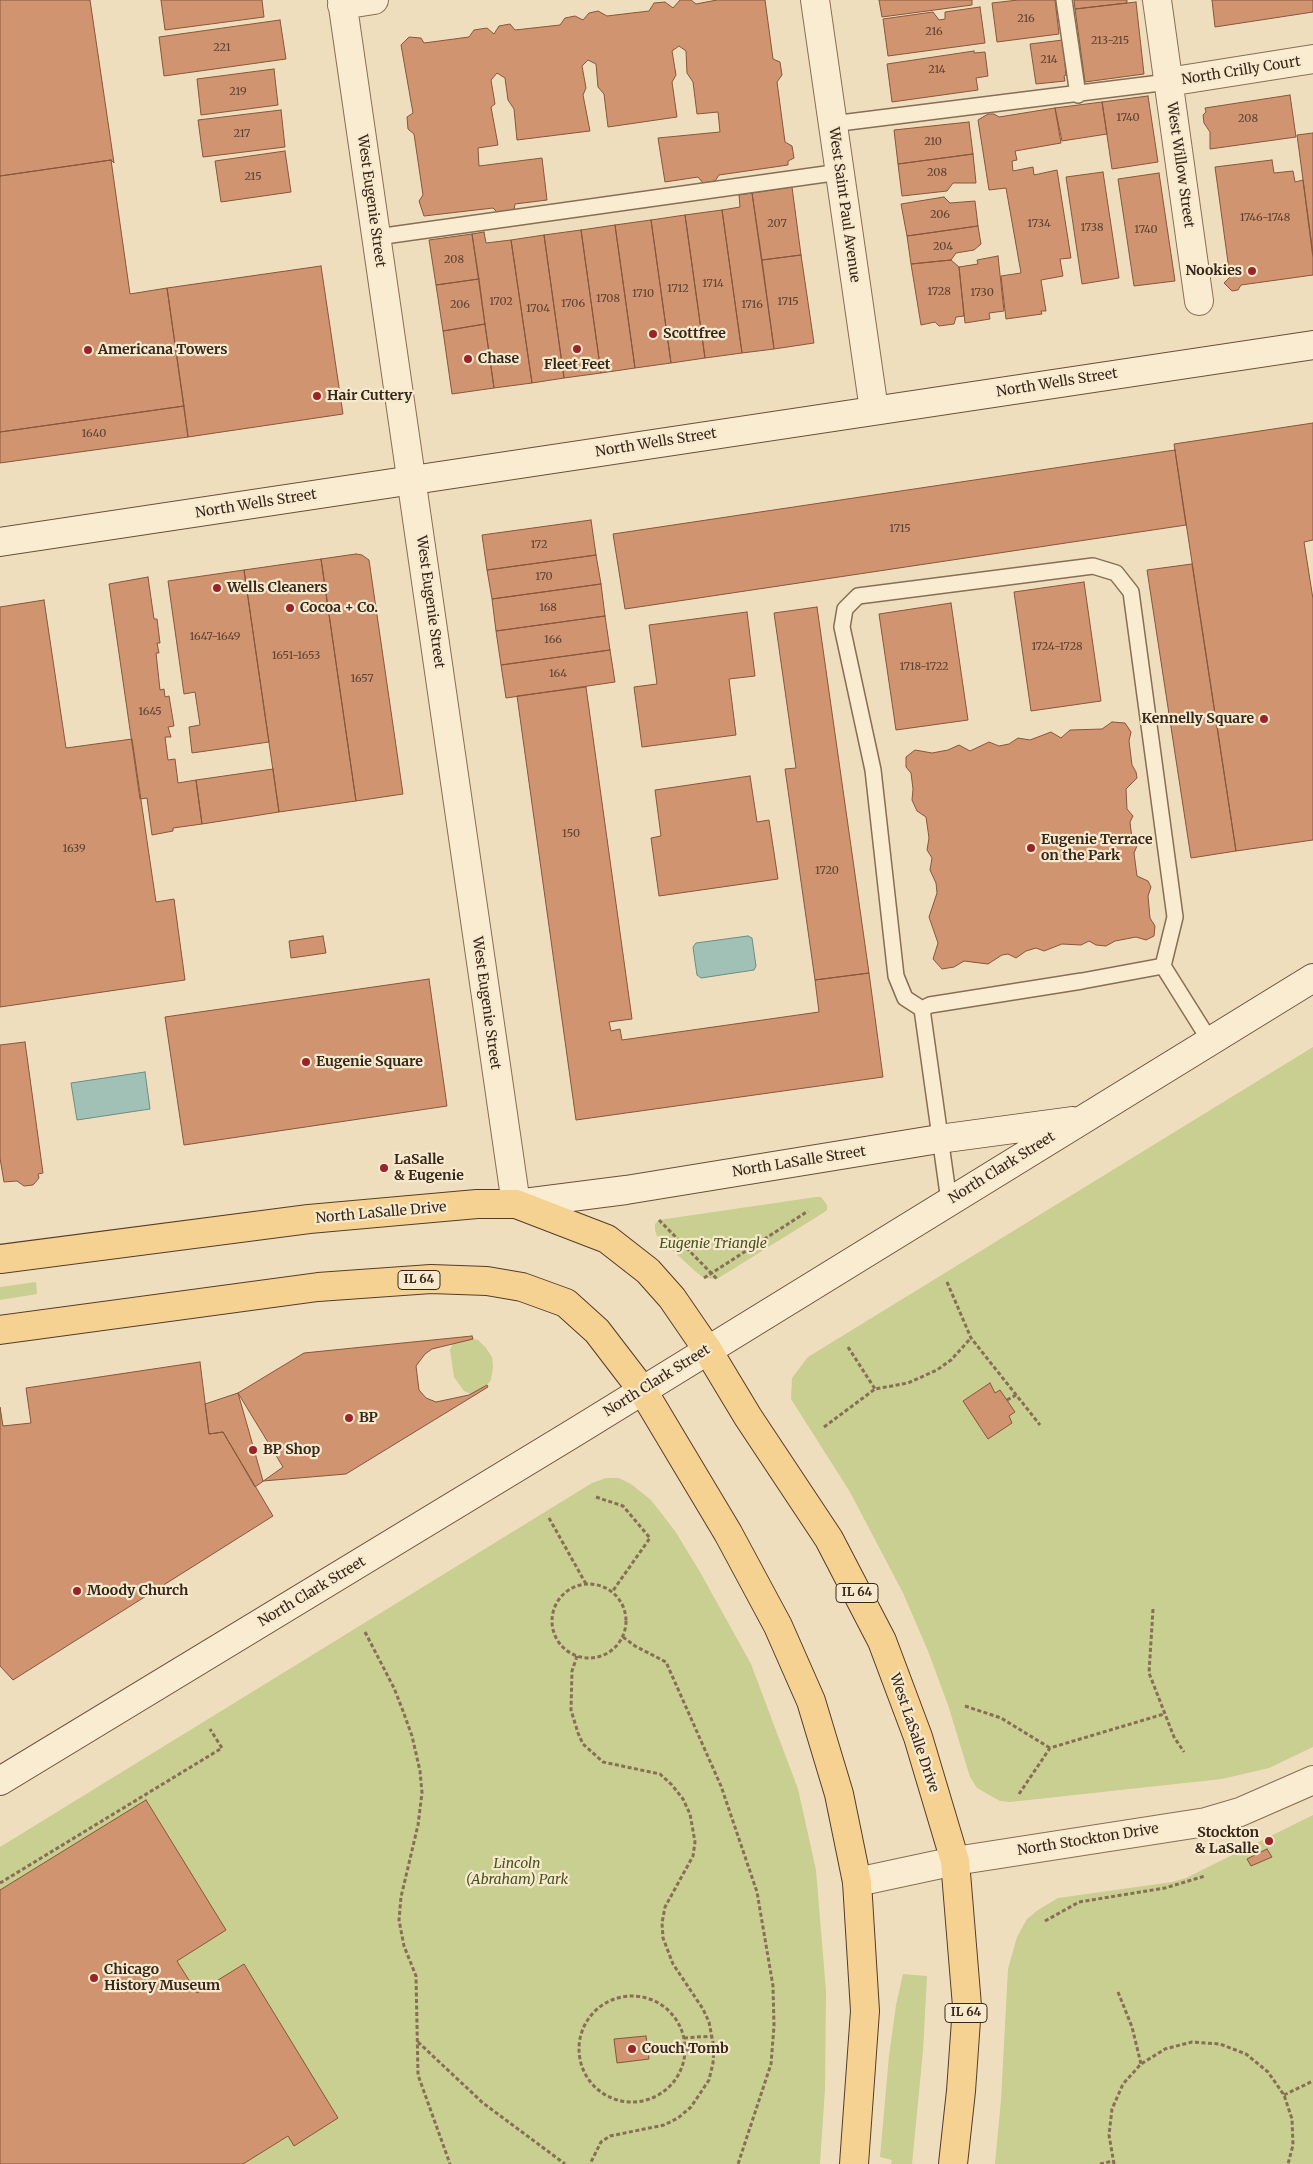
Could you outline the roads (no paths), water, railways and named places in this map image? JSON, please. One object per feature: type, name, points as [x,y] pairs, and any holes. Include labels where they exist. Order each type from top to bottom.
[{"type":"main road","name":"North LaSalle Drive","points":[[0,1259],[309,1219],[477,1204],[516,1204],[607,1239],[648,1271],[660,1284],[707,1349]]},
{"type":"main road","name":"IL 64","points":[[0,1330],[318,1287],[431,1279],[487,1281],[522,1287],[566,1303],[598,1332],[642,1390],[728,1533],[778,1626],[811,1701],[840,1794],[857,1882],[865,2011],[854,2164]]},
{"type":"main road","name":"West LaSalle Drive","points":[[707,1349],[748,1417],[829,1539],[882,1641],[918,1737],[955,1861],[967,2006],[961,2091],[953,2164]]},
{"type":"street","points":[[342,2],[374,0]]},
{"type":"street","name":"West Saint Paul Avenue","points":[[815,0],[874,410]]},
{"type":"street","name":"West Willow Street","points":[[1157,0],[1199,301]]},
{"type":"street","name":"West Eugenie Street","points":[[342,2],[516,1204]]},
{"type":"street","name":"North Crilly Court","points":[[1168,82],[1313,59]]},
{"type":"street","name":"North Wells Street","points":[[0,542],[1313,345]]},
{"type":"street","name":"North Clark Street","points":[[0,1781],[1313,978]]},
{"type":"street","name":"North LaSalle Street","points":[[516,1204],[626,1190],[939,1139],[1082,1120]]},
{"type":"street","name":"North Stockton Drive","points":[[857,1882],[955,1861],[1206,1822],[1240,1812],[1313,1780]]},
{"type":"lane","points":[[1064,0],[1078,95]]},
{"type":"lane","points":[[832,124],[1078,95],[1168,82]]},
{"type":"lane","points":[[376,237],[840,172]]},
{"type":"lane","points":[[922,1009],[904,998],[896,976],[873,770],[842,627],[845,609],[858,596],[1093,566],[1116,573],[1131,592],[1175,917],[1163,966],[1210,1041]]},
{"type":"lane","points":[[922,1009],[930,1005],[1163,966]]},
{"type":"lane","points":[[922,1009],[949,1201]]},
{"type":"water","points":[[748,936],[752,938],[756,966],[754,970],[701,978],[697,975],[693,947],[696,943]]},
{"type":"water","points":[[145,1072],[150,1109],[77,1120],[71,1083]]},
{"type":"place","name":"Nookies","points":[[1252,271]]},
{"type":"place","name":"Scottfree","points":[[653,334]]},
{"type":"place","name":"Fleet Feet","points":[[577,349]]},
{"type":"place","name":"Americana Towers","points":[[88,350]]},
{"type":"place","name":"Chase","points":[[468,359]]},
{"type":"place","name":"Hair Cuttery","points":[[317,396]]},
{"type":"place","name":"Wells Cleaners","points":[[217,588]]},
{"type":"place","name":"Cocoa + Co.","points":[[290,608]]},
{"type":"place","name":"Kennelly Square","points":[[1264,719]]},
{"type":"place","name":"Eugenie Terrace on the Park","points":[[1031,848]]},
{"type":"place","name":"Eugenie Square","points":[[306,1062]]},
{"type":"place","name":"LaSalle & Eugenie","points":[[384,1168]]},
{"type":"place","name":"BP","points":[[349,1418]]},
{"type":"place","name":"BP Shop","points":[[253,1450]]},
{"type":"place","name":"Moody Church","points":[[77,1591]]},
{"type":"place","name":"Stockton & LaSalle","points":[[1269,1841]]},
{"type":"place","name":"Chicago History Museum","points":[[94,1978]]},
{"type":"place","name":"Couch Tomb","points":[[632,2049]]},
{"type":"park label","name":"Eugenie Triangle","points":[[713,1244]]},
{"type":"park label","name":"Lincoln (Abraham) Park","points":[[517,1872]]}]
